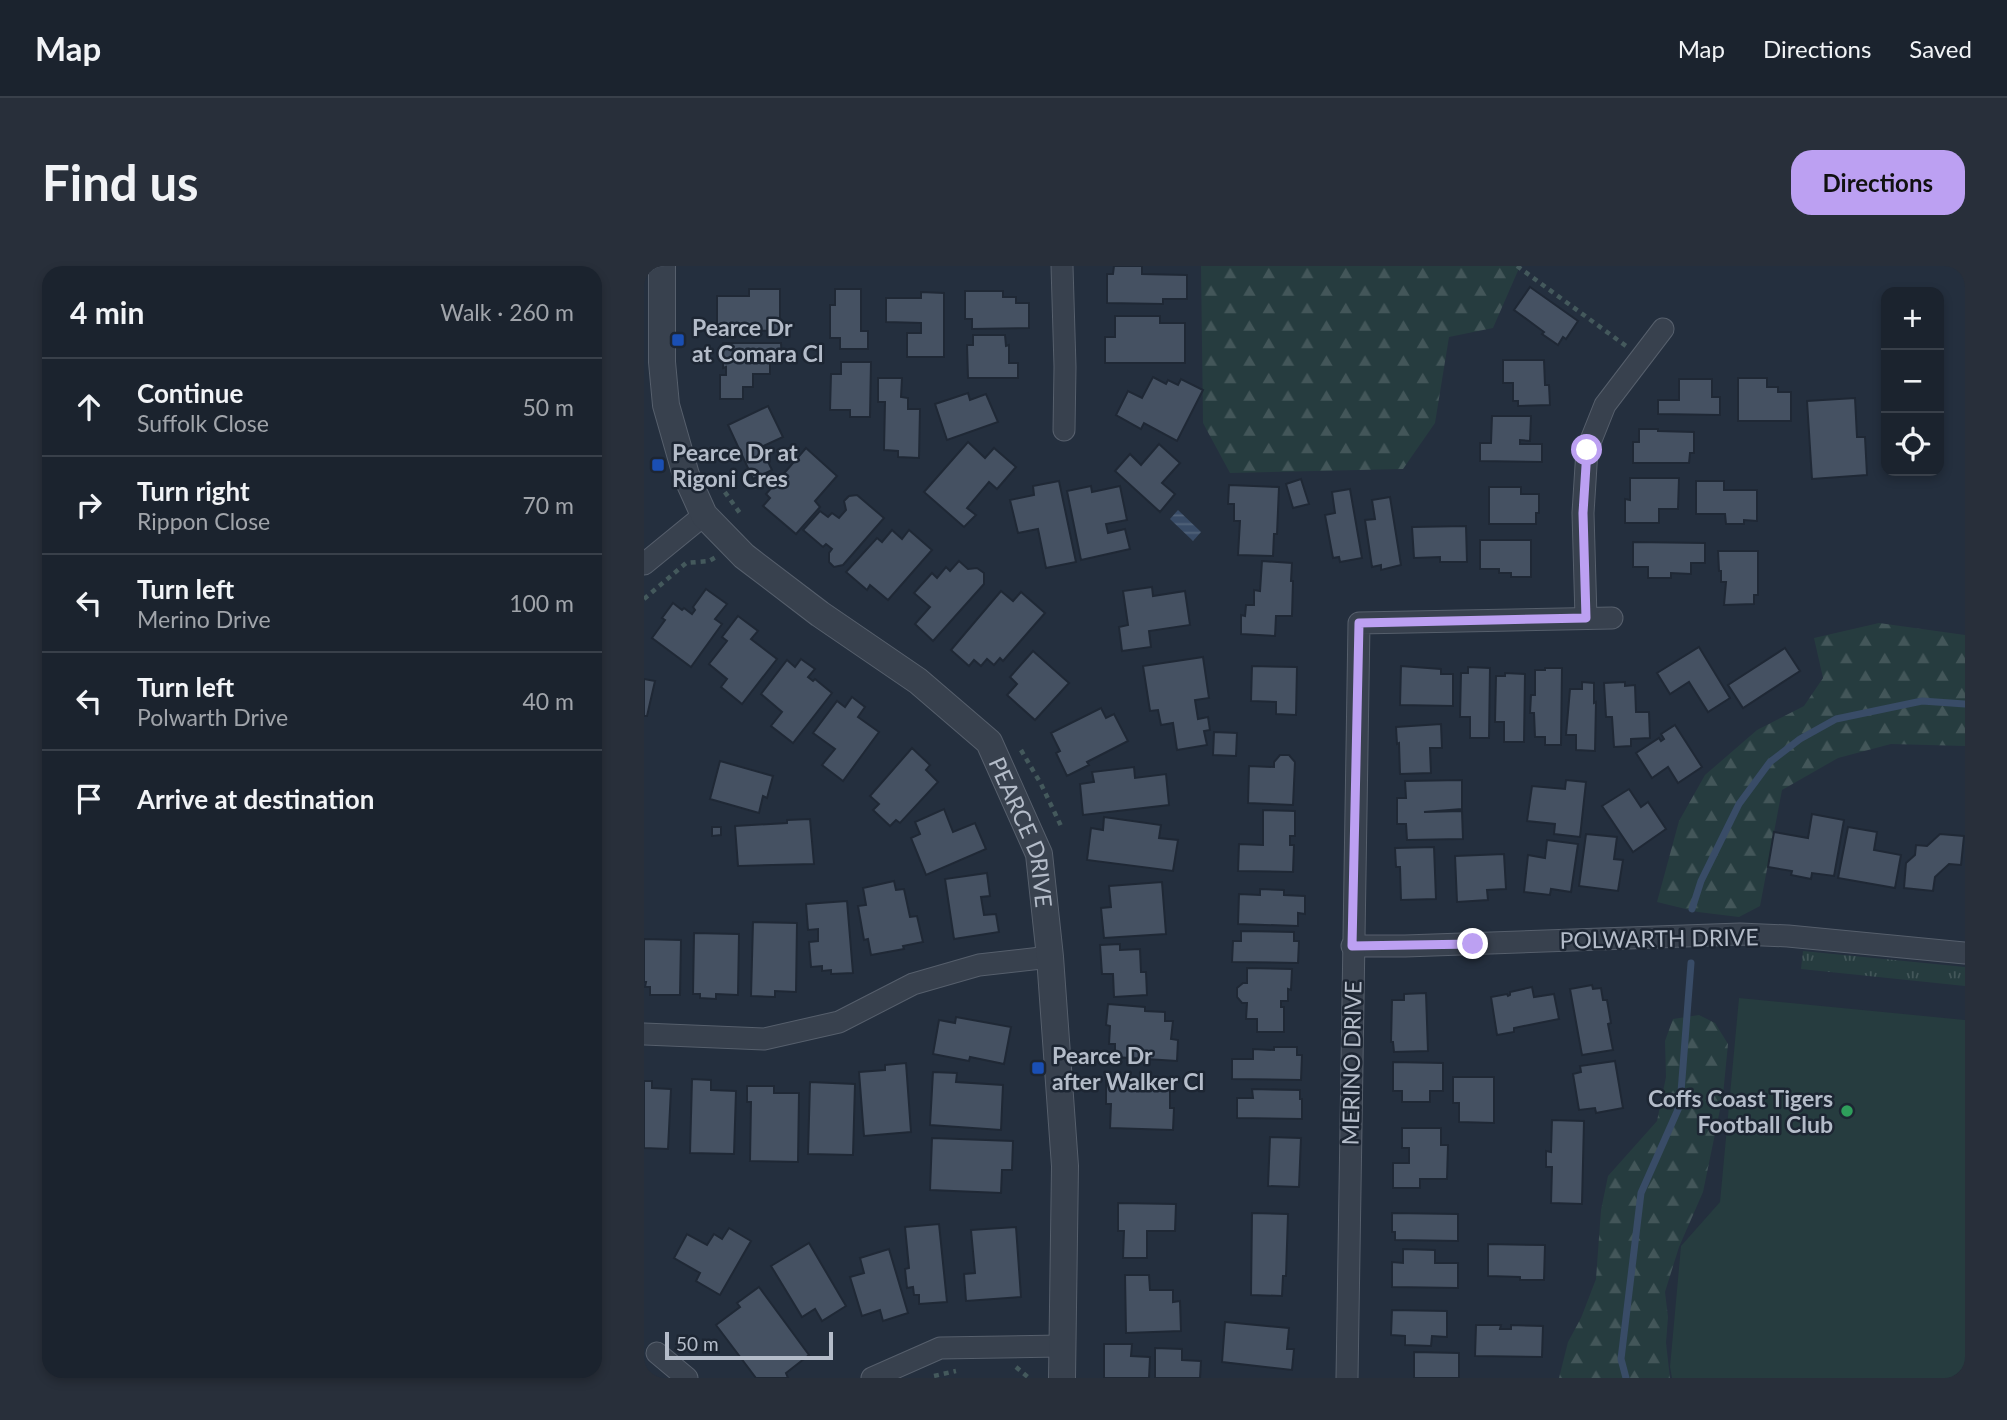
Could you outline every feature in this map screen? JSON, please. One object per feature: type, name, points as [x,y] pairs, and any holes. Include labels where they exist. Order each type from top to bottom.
[{"type":"street","name":"PEARCE DRIVE","points":[[662,266],[662,362],[666,405],[686,475],[704,515],[744,556],[820,614],[918,681],[989,741],[1039,854],[1050,957],[1065,1166],[1062,1378]]},
{"type":"street","points":[[1062,266],[1064,429]]},
{"type":"street","points":[[1612,618],[1586,618],[1583,513],[1587,450],[1605,405],[1663,329]]},
{"type":"street","points":[[644,564],[704,515]]},
{"type":"street","name":"MERINO DRIVE","points":[[1347,1378],[1359,623],[1586,618]]},
{"type":"street","name":"POLWARTH DRIVE","points":[[1352,946],[1740,934],[1965,953]]},
{"type":"street","points":[[644,1034],[764,1039],[839,1022],[913,984],[979,965],[1050,957]]},
{"type":"street","points":[[872,1378],[940,1348],[1061,1346]]},
{"type":"street","points":[[657,1353],[687,1378]]},
{"type":"path","points":[[1517,266],[1641,357]]},
{"type":"path","points":[[644,599],[686,563],[709,561],[716,556]]},
{"type":"green space","points":[[1201,266],[1520,266],[1493,328],[1449,337],[1435,423],[1403,469],[1230,473],[1203,423]]},
{"type":"green space","points":[[1879,623],[1965,635],[1965,746],[1891,744],[1838,758],[1782,790],[1760,906],[1739,917],[1698,912],[1657,902],[1679,821],[1705,775],[1757,730],[1804,706],[1823,678],[1814,638]]},
{"type":"green space","points":[[1803,951],[1965,967],[1965,986],[1801,969]]},
{"type":"green space","name":"Coffs Coast Tigers Football Club","points":[[1739,998],[1965,1020],[1965,1378],[1672,1378],[1670,1367],[1681,1246],[1720,1202]]},
{"type":"green space","points":[[1699,1015],[1715,1023],[1728,1044],[1723,1095],[1703,1192],[1679,1247],[1665,1292],[1670,1378],[1559,1378],[1568,1342],[1581,1318],[1596,1279],[1601,1210],[1608,1176],[1657,1121],[1666,1077],[1665,1041],[1673,1019]]},
{"type":"water","points":[[1178,510],[1201,532],[1193,541],[1170,519]]},
{"type":"building","points":[[1114,266],[1142,266],[1142,274],[1187,275],[1187,299],[1163,299],[1163,304],[1107,303],[1107,274],[1113,274]]},
{"type":"building","points":[[1530,287],[1578,321],[1566,339],[1563,337],[1558,345],[1514,310]]},
{"type":"building","points":[[749,289],[780,289],[780,331],[717,330],[717,296],[749,296]]},
{"type":"building","points":[[835,289],[861,289],[861,331],[868,331],[868,349],[840,349],[840,338],[830,338],[830,305],[835,305]]},
{"type":"building","points":[[965,291],[1003,291],[1003,297],[1016,297],[1016,303],[1029,303],[1029,328],[972,329],[972,319],[965,319]]},
{"type":"building","points":[[921,292],[944,293],[944,357],[907,357],[907,333],[921,333],[921,323],[886,322],[886,298],[921,298]]},
{"type":"building","points":[[1115,316],[1160,316],[1160,323],[1185,323],[1185,363],[1105,363],[1105,337],[1115,337]]},
{"type":"building","points":[[973,335],[1005,335],[1006,346],[1009,345],[1009,363],[1018,363],[1018,378],[968,378],[967,345],[973,345]]},
{"type":"building","points":[[723,343],[781,343],[782,362],[770,362],[770,374],[753,374],[753,387],[743,387],[743,399],[720,399],[720,375],[726,375],[726,367],[723,368]]},
{"type":"building","points":[[1503,360],[1544,360],[1545,385],[1549,385],[1550,405],[1518,406],[1518,401],[1513,401],[1513,383],[1503,383]]},
{"type":"building","points":[[841,362],[871,362],[870,417],[850,417],[850,410],[830,410],[831,374],[841,374]]},
{"type":"building","points":[[1153,377],[1166,384],[1168,380],[1178,385],[1181,379],[1203,390],[1177,441],[1144,423],[1141,429],[1116,415],[1128,391],[1142,398]]},
{"type":"building","points":[[878,378],[902,378],[901,397],[908,398],[908,409],[920,409],[919,458],[898,457],[898,451],[884,450],[885,402],[878,402]]},
{"type":"building","points":[[1738,378],[1767,378],[1767,387],[1778,387],[1778,392],[1791,392],[1791,421],[1738,421]]},
{"type":"building","points":[[1679,379],[1712,379],[1712,397],[1720,397],[1720,415],[1658,414],[1658,400],[1679,400]]},
{"type":"building","points":[[968,393],[970,400],[986,394],[998,422],[947,440],[935,404]]},
{"type":"building","points":[[1855,398],[1857,437],[1865,437],[1867,475],[1812,479],[1807,401]]},
{"type":"building","points":[[768,406],[783,437],[761,447],[772,470],[753,479],[728,425]]},
{"type":"building","points":[[1492,416],[1531,416],[1530,441],[1520,440],[1520,444],[1542,444],[1542,462],[1480,461],[1480,443],[1491,443]]},
{"type":"building","points":[[1639,429],[1694,432],[1694,453],[1690,453],[1689,463],[1633,463],[1633,442],[1639,442]]},
{"type":"building","points":[[968,442],[985,458],[994,448],[1016,467],[997,489],[989,482],[967,508],[976,515],[964,527],[924,492]]},
{"type":"building","points":[[1159,444],[1180,463],[1162,483],[1175,494],[1160,512],[1115,471],[1130,454],[1141,465]]},
{"type":"building","points":[[806,448],[837,476],[815,501],[820,507],[796,534],[763,506],[770,498],[766,494]]},
{"type":"building","points":[[1630,478],[1679,478],[1678,509],[1659,509],[1659,523],[1625,523],[1625,499],[1630,500]]},
{"type":"building","points":[[1301,479],[1309,504],[1293,508],[1286,484]]},
{"type":"building","points":[[1059,481],[1076,562],[1046,568],[1038,529],[1018,533],[1010,500],[1034,495],[1033,486]]},
{"type":"building","points":[[1696,481],[1724,481],[1724,490],[1757,490],[1757,521],[1744,520],[1744,524],[1726,524],[1725,514],[1696,514]]},
{"type":"building","points":[[1229,485],[1279,487],[1273,556],[1238,555],[1240,521],[1234,521],[1234,504],[1228,504]]},
{"type":"building","points":[[1091,486],[1092,492],[1120,486],[1127,520],[1106,524],[1108,533],[1125,529],[1130,549],[1081,560],[1067,491]]},
{"type":"building","points":[[1489,487],[1521,487],[1521,494],[1539,494],[1536,524],[1489,524]]},
{"type":"building","points":[[1350,489],[1362,558],[1340,562],[1339,557],[1333,558],[1325,515],[1335,513],[1332,492]]},
{"type":"building","points":[[857,495],[884,518],[843,565],[834,567],[829,562],[832,549],[826,544],[823,547],[803,530],[820,511],[828,517],[832,513],[839,518],[846,510],[844,501],[849,496]]},
{"type":"building","points":[[1390,497],[1401,565],[1381,570],[1381,565],[1372,567],[1365,520],[1375,519],[1372,500]]},
{"type":"building","points":[[1466,526],[1467,562],[1440,562],[1440,557],[1414,558],[1412,527]]},
{"type":"building","points":[[892,530],[902,539],[909,530],[932,550],[888,600],[870,585],[867,590],[846,572],[877,538],[882,542]]},
{"type":"building","points":[[1480,540],[1531,540],[1531,577],[1511,577],[1511,573],[1499,573],[1499,569],[1480,569]]},
{"type":"building","points":[[1633,542],[1705,543],[1705,563],[1691,563],[1691,574],[1671,573],[1671,578],[1648,578],[1648,567],[1633,567]]},
{"type":"building","points":[[1718,551],[1758,551],[1758,595],[1754,595],[1754,604],[1724,605],[1726,582],[1721,582]]},
{"type":"building","points":[[959,561],[968,569],[977,568],[984,573],[984,584],[933,641],[915,624],[930,607],[914,593],[932,573],[937,578],[946,567],[950,571]]},
{"type":"building","points":[[1262,561],[1292,563],[1292,616],[1276,616],[1275,636],[1241,634],[1241,615],[1245,616],[1246,605],[1254,605],[1254,590],[1260,591]]},
{"type":"building","points":[[1152,587],[1153,596],[1185,591],[1190,625],[1149,631],[1151,647],[1122,651],[1119,627],[1128,625],[1123,591]]},
{"type":"building","points":[[706,589],[727,604],[715,619],[722,624],[691,667],[652,638],[673,603],[692,614],[695,610],[693,607]]},
{"type":"building","points":[[1001,591],[1013,601],[1021,592],[1045,613],[1003,661],[1000,658],[994,665],[987,659],[981,666],[974,660],[969,666],[951,650]]},
{"type":"building","points":[[738,616],[758,631],[751,639],[777,659],[742,704],[721,687],[727,679],[709,664],[727,641],[722,637]]},
{"type":"building","points":[[1699,647],[1730,698],[1708,712],[1689,682],[1670,694],[1657,673]]},
{"type":"building","points":[[1785,648],[1800,671],[1743,708],[1728,685]]},
{"type":"building","points":[[1033,651],[1069,683],[1035,720],[1007,695],[1017,684],[1010,677]]},
{"type":"building","points":[[1203,657],[1209,698],[1195,700],[1198,719],[1208,717],[1210,730],[1204,731],[1207,745],[1177,750],[1173,723],[1161,725],[1158,710],[1150,711],[1143,666]]},
{"type":"building","points":[[801,659],[815,669],[808,677],[813,681],[815,679],[832,693],[793,743],[771,726],[782,712],[761,694],[787,660],[795,667]]},
{"type":"building","points":[[1252,666],[1297,667],[1296,715],[1276,714],[1276,702],[1251,701]]},
{"type":"building","points":[[1401,666],[1441,669],[1441,674],[1453,674],[1453,706],[1400,705]]},
{"type":"building","points":[[1468,667],[1490,668],[1489,738],[1470,738],[1470,717],[1460,717],[1461,673],[1468,673]]},
{"type":"building","points":[[1562,668],[1561,745],[1545,745],[1545,737],[1535,737],[1534,713],[1530,713],[1531,695],[1535,695],[1535,670]]},
{"type":"building","points":[[1505,673],[1525,674],[1524,742],[1504,742],[1504,722],[1495,722],[1496,676],[1505,676]]},
{"type":"building","points":[[644,679],[655,681],[647,716],[644,716]]},
{"type":"building","points":[[1582,682],[1594,683],[1595,751],[1576,750],[1576,735],[1566,735],[1570,689],[1582,689]]},
{"type":"building","points":[[1625,682],[1625,686],[1635,685],[1636,712],[1649,712],[1650,738],[1631,739],[1631,746],[1614,747],[1612,717],[1606,717],[1604,683]]},
{"type":"building","points":[[852,697],[865,707],[858,717],[879,732],[843,781],[822,765],[835,749],[813,733],[837,701],[845,707]]},
{"type":"building","points":[[1101,708],[1106,718],[1114,714],[1128,741],[1087,762],[1089,765],[1067,776],[1056,753],[1060,751],[1051,733]]},
{"type":"building","points":[[1441,724],[1442,748],[1430,748],[1431,773],[1400,774],[1396,727]]},
{"type":"building","points":[[1675,725],[1702,767],[1678,783],[1668,767],[1652,778],[1636,753],[1659,738],[1661,741],[1664,739],[1661,734]]},
{"type":"building","points":[[1214,732],[1237,733],[1236,756],[1213,755]]},
{"type":"building","points":[[912,748],[930,765],[926,770],[938,782],[900,823],[896,820],[890,826],[873,810],[879,804],[870,796]]},
{"type":"building","points":[[1280,755],[1289,755],[1295,762],[1293,805],[1248,803],[1249,766],[1274,767],[1274,762]]},
{"type":"building","points":[[720,761],[773,776],[767,798],[763,796],[759,813],[710,799]]},
{"type":"building","points":[[1134,767],[1135,778],[1166,774],[1169,805],[1083,815],[1080,784],[1094,782],[1092,772]]},
{"type":"building","points":[[1462,780],[1462,809],[1424,812],[1462,811],[1463,839],[1407,840],[1406,824],[1397,824],[1397,798],[1406,798],[1405,781]]},
{"type":"building","points":[[1566,780],[1586,782],[1580,837],[1554,834],[1555,824],[1527,821],[1532,786],[1565,789]]},
{"type":"building","points":[[1629,789],[1641,807],[1648,802],[1666,829],[1633,852],[1602,806]]},
{"type":"building","points":[[944,809],[953,832],[975,823],[986,849],[926,875],[911,838],[920,834],[915,822]]},
{"type":"building","points":[[1263,810],[1295,811],[1295,836],[1290,836],[1290,845],[1294,845],[1293,872],[1238,871],[1239,844],[1263,845]]},
{"type":"building","points":[[1812,814],[1844,820],[1834,876],[1812,873],[1811,879],[1791,875],[1792,871],[1768,867],[1774,832],[1808,838]]},
{"type":"building","points":[[1104,817],[1161,825],[1159,838],[1178,840],[1173,871],[1087,860],[1091,828],[1103,830]]},
{"type":"building","points":[[810,819],[814,864],[738,866],[735,826]]},
{"type":"building","points":[[712,827],[721,827],[721,835],[712,836]]},
{"type":"building","points":[[1848,827],[1877,832],[1874,850],[1901,855],[1895,888],[1838,878]]},
{"type":"building","points":[[1586,834],[1617,837],[1614,859],[1623,860],[1618,891],[1579,886]]},
{"type":"building","points":[[1940,834],[1964,836],[1961,865],[1949,864],[1935,877],[1933,891],[1904,888],[1906,863],[1915,855],[1916,845],[1927,846]]},
{"type":"building","points":[[1547,840],[1578,844],[1571,892],[1551,889],[1550,895],[1524,892],[1528,855],[1545,858]]},
{"type":"building","points":[[1434,847],[1436,899],[1401,900],[1400,867],[1396,867],[1395,848]]},
{"type":"building","points":[[1504,854],[1506,889],[1487,890],[1488,900],[1457,902],[1455,856]]},
{"type":"building","points":[[987,873],[990,896],[981,897],[984,915],[996,914],[999,932],[954,939],[945,879]]},
{"type":"building","points":[[894,881],[896,890],[904,889],[910,917],[917,916],[923,942],[903,946],[904,949],[871,955],[868,939],[864,940],[858,906],[866,905],[863,888]]},
{"type":"building","points":[[1162,882],[1166,934],[1104,938],[1101,908],[1111,907],[1109,886]]},
{"type":"building","points":[[1260,889],[1284,890],[1284,895],[1305,896],[1305,914],[1298,913],[1298,926],[1238,924],[1239,894],[1260,895]]},
{"type":"building","points":[[847,901],[853,973],[831,974],[831,970],[822,971],[822,966],[811,967],[809,942],[818,941],[818,929],[808,930],[806,904]]},
{"type":"building","points":[[753,922],[797,923],[796,992],[775,991],[775,997],[751,996]]},
{"type":"building","points":[[1241,931],[1294,932],[1294,941],[1299,941],[1298,963],[1232,962],[1233,941],[1241,941]]},
{"type":"building","points":[[694,933],[739,934],[738,995],[716,994],[716,999],[700,998],[700,994],[693,994]]},
{"type":"building","points":[[644,939],[681,940],[680,995],[650,995],[650,987],[645,987],[644,982]]},
{"type":"building","points":[[1120,944],[1120,950],[1140,949],[1141,972],[1146,972],[1147,995],[1114,997],[1113,974],[1102,974],[1100,945]]},
{"type":"building","points":[[1247,968],[1292,969],[1288,1001],[1281,1001],[1281,1007],[1284,1007],[1284,1032],[1257,1032],[1257,1019],[1246,1019],[1247,1003],[1242,1003],[1237,997],[1237,988],[1247,983]]},
{"type":"building","points":[[1592,985],[1593,989],[1601,988],[1603,1000],[1607,1000],[1613,1050],[1582,1055],[1570,989]]},
{"type":"building","points":[[1532,987],[1534,997],[1554,994],[1559,1019],[1514,1028],[1514,1032],[1497,1035],[1491,997],[1508,996],[1510,992]]},
{"type":"building","points":[[1426,993],[1428,1051],[1394,1052],[1391,1042],[1392,1000],[1404,1000],[1404,994]]},
{"type":"building","points":[[1108,1004],[1145,1007],[1145,1011],[1165,1012],[1165,1021],[1173,1021],[1171,1039],[1178,1040],[1177,1061],[1115,1057],[1115,1044],[1109,1044],[1110,1026],[1106,1025]]},
{"type":"building","points":[[956,1017],[1011,1027],[1004,1064],[970,1057],[969,1061],[933,1054],[939,1020],[955,1023]]},
{"type":"building","points":[[1274,1047],[1297,1047],[1297,1055],[1302,1055],[1301,1080],[1232,1079],[1232,1059],[1253,1059],[1253,1049],[1274,1050]]},
{"type":"building","points":[[1615,1061],[1623,1108],[1596,1113],[1595,1108],[1579,1110],[1573,1074],[1581,1072],[1580,1066]]},
{"type":"building","points":[[1393,1062],[1443,1063],[1443,1091],[1430,1091],[1430,1102],[1402,1102],[1402,1091],[1393,1091]]},
{"type":"building","points":[[906,1063],[911,1132],[864,1136],[859,1072],[885,1070],[885,1065]]},
{"type":"building","points":[[933,1072],[957,1073],[956,1082],[1003,1085],[1001,1130],[930,1125]]},
{"type":"building","points":[[1453,1077],[1494,1077],[1494,1123],[1459,1122],[1459,1103],[1453,1103]]},
{"type":"building","points":[[1106,1078],[1170,1080],[1170,1108],[1174,1108],[1173,1130],[1110,1128],[1111,1104],[1106,1104]]},
{"type":"building","points":[[692,1079],[711,1080],[711,1090],[736,1091],[734,1154],[690,1153]]},
{"type":"building","points":[[644,1081],[652,1081],[652,1088],[671,1089],[668,1149],[644,1148]]},
{"type":"building","points":[[810,1082],[855,1084],[853,1155],[808,1154]]},
{"type":"building","points":[[747,1086],[774,1086],[774,1093],[799,1093],[798,1162],[750,1161],[751,1102],[747,1102]]},
{"type":"building","points":[[1252,1089],[1300,1090],[1302,1119],[1237,1118],[1237,1098],[1253,1098]]},
{"type":"building","points":[[1552,1120],[1584,1121],[1582,1204],[1551,1203],[1552,1167],[1546,1167],[1546,1151],[1551,1152]]},
{"type":"building","points":[[1402,1128],[1441,1128],[1441,1145],[1448,1145],[1447,1179],[1420,1179],[1420,1188],[1393,1188],[1393,1163],[1409,1163],[1409,1148],[1402,1148]]},
{"type":"building","points":[[1270,1137],[1301,1138],[1299,1187],[1268,1186]]},
{"type":"building","points":[[932,1138],[1013,1141],[1012,1170],[1002,1170],[1001,1193],[930,1190]]},
{"type":"building","points":[[1118,1203],[1176,1204],[1175,1231],[1147,1231],[1147,1258],[1123,1258],[1124,1231],[1118,1231]]},
{"type":"building","points":[[1252,1213],[1288,1214],[1286,1276],[1283,1276],[1282,1296],[1251,1295]]},
{"type":"building","points":[[1392,1213],[1458,1214],[1458,1241],[1395,1240]]},
{"type":"building","points":[[939,1224],[947,1302],[919,1304],[919,1295],[914,1295],[913,1287],[907,1288],[905,1269],[909,1268],[905,1227]]},
{"type":"building","points":[[1016,1227],[1021,1297],[966,1301],[964,1274],[975,1273],[971,1230]]},
{"type":"building","points":[[729,1228],[751,1241],[720,1295],[696,1281],[700,1273],[674,1258],[687,1234],[707,1245],[714,1234],[722,1239]]},
{"type":"building","points":[[809,1243],[846,1306],[822,1321],[815,1309],[802,1317],[771,1266]]},
{"type":"building","points":[[1488,1244],[1545,1245],[1544,1280],[1488,1276]]},
{"type":"building","points":[[889,1249],[908,1313],[883,1321],[880,1310],[862,1316],[850,1277],[864,1273],[860,1258]]},
{"type":"building","points":[[1403,1249],[1435,1250],[1435,1263],[1458,1263],[1458,1288],[1392,1287],[1392,1262],[1403,1263]]},
{"type":"building","points":[[1125,1275],[1149,1275],[1150,1290],[1173,1290],[1173,1302],[1180,1301],[1181,1331],[1126,1333]]},
{"type":"building","points":[[759,1287],[809,1355],[786,1373],[788,1378],[756,1378],[716,1325],[740,1307],[737,1303]]},
{"type":"building","points":[[1392,1310],[1447,1311],[1447,1337],[1432,1336],[1431,1346],[1405,1345],[1405,1336],[1391,1335]]},
{"type":"building","points":[[1225,1322],[1289,1328],[1287,1349],[1294,1349],[1292,1370],[1222,1362]]},
{"type":"building","points":[[1476,1325],[1501,1325],[1500,1329],[1511,1329],[1511,1325],[1543,1326],[1542,1357],[1475,1356]]},
{"type":"building","points":[[1104,1344],[1132,1344],[1131,1356],[1150,1357],[1149,1378],[1104,1378]]},
{"type":"building","points":[[1155,1348],[1182,1349],[1182,1360],[1201,1361],[1200,1378],[1155,1378]]},
{"type":"building","points":[[1414,1352],[1459,1353],[1459,1378],[1414,1378]]},
{"type":"waterway","points":[[1692,909],[1701,881],[1739,804],[1770,762],[1800,739],[1836,719],[1922,701],[1965,704]]},
{"type":"waterway","points":[[1626,1378],[1621,1359],[1641,1193],[1680,1105],[1691,963]]},
{"type":"place","name":"Pearce Dr at Comara Cl","points":[[678,340]]},
{"type":"place","name":"Pearce Dr at Rigoni Cres","points":[[658,465]]},
{"type":"place","name":"Pearce Dr after Walker Cl","points":[[1038,1068]]},
{"type":"place","name":"Coffs Coast Tigers Football Club","points":[[1847,1111]]},
{"type":"route","points":[[1473,944],[1352,946],[1359,623],[1586,618],[1583,513],[1587,450]]}]
